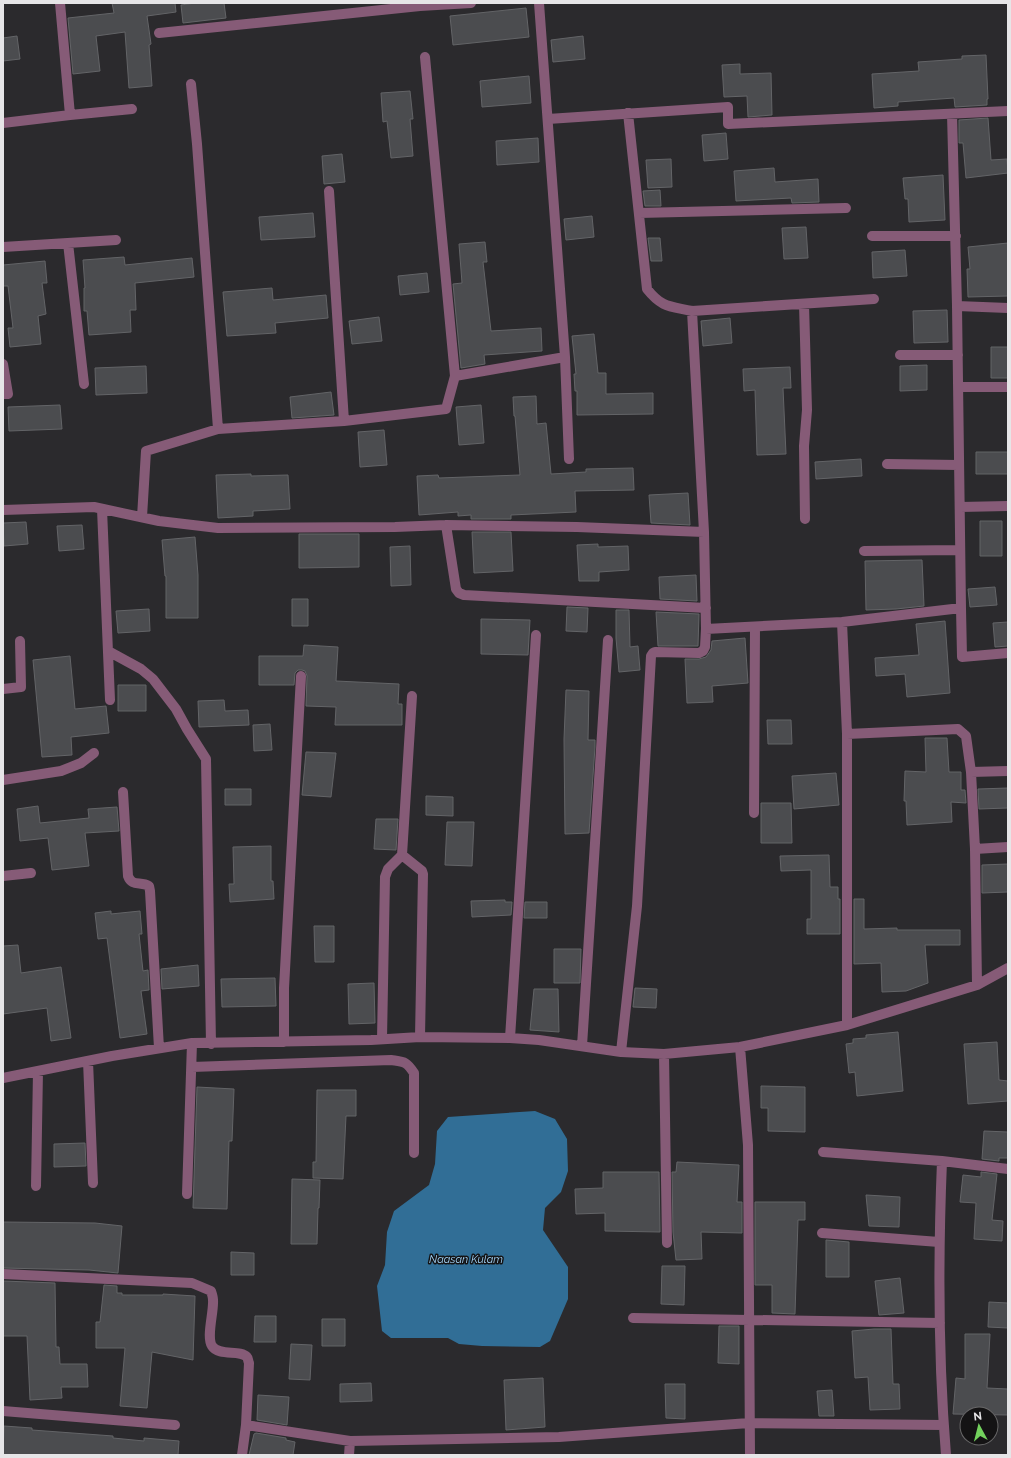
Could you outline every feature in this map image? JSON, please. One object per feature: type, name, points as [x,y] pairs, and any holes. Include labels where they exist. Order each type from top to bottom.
[{"type":"street","points":[[60,3],[70,115]]},
{"type":"street","points":[[159,33],[420,5],[471,3]]},
{"type":"street","points":[[539,3],[565,357],[569,459]]},
{"type":"street","points":[[142,517],[146,451],[218,429],[344,421],[446,409],[455,376],[425,57]]},
{"type":"street","points":[[191,84],[197,144],[218,429]]},
{"type":"street","points":[[548,119],[728,107],[728,124],[1008,110]]},
{"type":"street","points":[[3,123],[132,109]]},
{"type":"street","points":[[628,113],[647,289],[654,299],[664,305],[692,311],[874,299]]},
{"type":"street","points":[[952,114],[956,236],[962,657],[1008,653]]},
{"type":"street","points":[[329,191],[344,421]]},
{"type":"street","points":[[639,213],[846,208]]},
{"type":"street","points":[[872,236],[956,236]]},
{"type":"street","points":[[3,247],[116,240]]},
{"type":"street","points":[[68,243],[84,384]]},
{"type":"street","points":[[804,304],[806,410],[804,446],[805,519]]},
{"type":"street","points":[[957,306],[1008,308]]},
{"type":"street","points":[[621,1052],[637,906],[651,656],[655,652],[700,653],[705,647],[706,608],[704,532],[692,311]]},
{"type":"street","points":[[900,355],[958,355]]},
{"type":"street","points":[[455,376],[565,357]]},
{"type":"street","points":[[3,364],[8,394],[3,394]]},
{"type":"street","points":[[958,387],[1008,387]]},
{"type":"street","points":[[887,464],[959,465]]},
{"type":"street","points":[[960,507],[1008,506]]},
{"type":"street","points":[[3,510],[94,507],[159,521],[218,528],[395,527],[446,525],[577,527],[704,532]]},
{"type":"street","points":[[102,509],[110,700]]},
{"type":"street","points":[[446,525],[456,589],[459,593],[464,595],[706,608]]},
{"type":"street","points":[[864,551],[960,550]]},
{"type":"street","points":[[706,629],[842,622],[961,608]]},
{"type":"street","points":[[842,622],[847,734],[846,1025]]},
{"type":"street","points":[[754,813],[756,627]]},
{"type":"street","points":[[510,1038],[536,635]]},
{"type":"street","points":[[582,1046],[608,640]]},
{"type":"street","points":[[3,689],[21,687],[20,641]]},
{"type":"street","points":[[108,651],[141,669],[152,678],[176,709],[206,759],[211,1044]]},
{"type":"street","points":[[284,1042],[284,988],[301,676]]},
{"type":"street","points":[[382,1039],[385,877],[388,869],[402,856],[412,696]]},
{"type":"street","points":[[847,734],[958,729],[966,736],[971,772],[975,849],[977,985]]},
{"type":"street","points":[[3,780],[61,771],[81,764],[94,754]]},
{"type":"street","points":[[971,772],[1008,771]]},
{"type":"street","points":[[123,792],[129,881],[133,884],[145,884],[149,886],[150,891],[159,1048]]},
{"type":"street","points":[[975,849],[1008,847]]},
{"type":"street","points":[[402,856],[422,871],[423,874],[420,1037]]},
{"type":"street","points":[[3,876],[31,873]]},
{"type":"street","points":[[3,1078],[159,1048],[192,1044],[420,1037],[510,1038],[540,1040],[621,1052],[664,1054],[740,1047],[846,1025],[977,985],[1008,968]]},
{"type":"street","points":[[187,1194],[192,1044]]},
{"type":"street","points":[[740,1047],[748,1144],[750,1455]]},
{"type":"street","points":[[664,1054],[667,1243]]},
{"type":"street","points":[[192,1066],[391,1060],[401,1061],[408,1064],[414,1073],[414,1153]]},
{"type":"street","points":[[88,1061],[93,1183]]},
{"type":"street","points":[[36,1186],[38,1071]]},
{"type":"street","points":[[823,1152],[942,1161],[1008,1169]]},
{"type":"street","points":[[942,1161],[939,1242],[940,1323],[946,1455]]},
{"type":"street","points":[[822,1233],[939,1242]]},
{"type":"street","points":[[3,1274],[192,1284],[211,1291],[213,1300],[210,1339],[211,1346],[215,1350],[242,1354],[246,1356],[249,1362],[246,1425],[242,1455]]},
{"type":"street","points":[[633,1318],[940,1323]]},
{"type":"street","points":[[3,1411],[175,1425]]},
{"type":"street","points":[[246,1425],[350,1440],[559,1437],[749,1423],[944,1425]]},
{"type":"street","points":[[349,1455],[350,1440]]},
{"type":"water","name":"Naasan Kulam","points":[[535,1111],[555,1119],[567,1139],[568,1171],[561,1192],[545,1208],[543,1230],[568,1267],[568,1299],[550,1341],[540,1347],[482,1346],[459,1344],[448,1338],[391,1338],[382,1331],[377,1286],[385,1265],[387,1232],[394,1211],[429,1185],[435,1164],[437,1131],[448,1117]]},
{"type":"building","points":[[112,3],[175,3],[176,12],[147,16],[151,44],[149,45],[152,86],[129,88],[125,32],[96,36],[100,71],[73,74],[68,18],[114,13]]},
{"type":"building","points":[[195,3],[224,3],[226,18],[183,23],[181,5]]},
{"type":"building","points":[[526,8],[529,37],[453,45],[450,16]]},
{"type":"building","points":[[17,36],[20,59],[3,61],[3,38]]},
{"type":"building","points":[[583,36],[585,59],[553,62],[551,40]]},
{"type":"building","points":[[986,55],[987,105],[955,107],[954,98],[898,102],[898,106],[874,108],[872,74],[919,71],[918,62],[962,59],[962,56]]},
{"type":"building","points":[[740,64],[740,74],[771,73],[772,115],[748,117],[747,96],[724,97],[722,65]]},
{"type":"building","points":[[529,76],[531,103],[482,107],[480,81]]},
{"type":"building","points":[[410,91],[413,119],[410,119],[413,156],[391,158],[387,121],[383,122],[381,93]]},
{"type":"building","points":[[988,118],[991,160],[1007,159],[1008,173],[966,178],[963,143],[959,143],[959,120]]},
{"type":"building","points":[[726,133],[728,159],[704,161],[702,135]]},
{"type":"building","points":[[538,138],[539,162],[497,165],[496,141]]},
{"type":"building","points":[[342,154],[345,182],[324,184],[322,156]]},
{"type":"building","points":[[671,159],[672,187],[648,188],[646,160]]},
{"type":"building","points":[[774,168],[775,182],[818,179],[819,202],[792,203],[791,198],[736,201],[734,171]]},
{"type":"building","points":[[943,175],[945,220],[909,222],[908,199],[905,199],[903,178]]},
{"type":"building","points":[[660,190],[661,206],[645,206],[643,191]]},
{"type":"building","points":[[313,213],[315,237],[261,240],[259,217]]},
{"type":"building","points":[[592,216],[594,237],[566,240],[564,219]]},
{"type":"building","points":[[806,227],[808,258],[784,259],[782,228]]},
{"type":"building","points":[[648,238],[660,238],[662,261],[651,261]]},
{"type":"building","points":[[485,242],[487,262],[483,262],[491,331],[541,328],[542,351],[484,355],[485,364],[461,368],[453,284],[462,283],[459,244]]},
{"type":"building","points":[[1008,243],[1008,296],[968,297],[967,269],[970,269],[968,247]]},
{"type":"building","points":[[905,250],[907,276],[873,278],[872,252]]},
{"type":"building","points":[[124,257],[125,265],[192,258],[194,277],[135,283],[136,310],[130,310],[131,332],[89,335],[87,311],[84,311],[85,288],[83,260]]},
{"type":"building","points":[[45,261],[47,283],[42,283],[46,314],[38,316],[41,344],[10,347],[8,328],[13,328],[8,286],[3,286],[3,265]]},
{"type":"building","points":[[427,273],[429,292],[400,295],[398,276]]},
{"type":"building","points":[[272,288],[273,300],[326,295],[328,318],[275,323],[276,333],[227,336],[223,292]]},
{"type":"building","points":[[947,310],[948,342],[914,343],[913,311]]},
{"type":"building","points":[[379,317],[382,341],[352,344],[349,321]]},
{"type":"building","points":[[730,318],[732,343],[703,346],[701,321]]},
{"type":"building","points":[[594,334],[598,373],[606,373],[606,394],[653,393],[653,414],[577,415],[577,391],[575,391],[574,374],[576,374],[572,336]]},
{"type":"building","points":[[991,347],[1008,347],[1008,378],[991,378]]},
{"type":"building","points":[[927,365],[927,390],[900,391],[900,366]]},
{"type":"building","points":[[146,366],[147,393],[96,395],[95,368]]},
{"type":"building","points":[[790,367],[791,388],[783,388],[786,454],[757,455],[755,390],[744,391],[743,369]]},
{"type":"building","points":[[331,392],[334,415],[292,418],[290,397]]},
{"type":"building","points":[[536,396],[537,424],[546,423],[551,474],[586,472],[586,469],[633,468],[634,490],[575,491],[576,512],[511,515],[511,519],[471,519],[471,515],[458,516],[458,512],[419,515],[417,476],[438,475],[439,478],[520,475],[513,397]]},
{"type":"building","points":[[60,405],[62,429],[9,431],[8,407]]},
{"type":"building","points":[[481,405],[484,443],[459,445],[456,407]]},
{"type":"building","points":[[384,430],[387,465],[360,467],[358,432]]},
{"type":"building","points":[[976,452],[1008,452],[1008,474],[976,474]]},
{"type":"building","points":[[861,459],[862,476],[816,479],[815,462]]},
{"type":"building","points":[[251,474],[251,476],[288,475],[290,509],[253,511],[253,516],[218,518],[216,475]]},
{"type":"building","points":[[688,493],[690,525],[651,523],[649,495]]},
{"type":"building","points":[[980,521],[1002,521],[1002,556],[980,556]]},
{"type":"building","points":[[26,522],[28,544],[4,546],[3,523]]},
{"type":"building","points":[[82,525],[84,549],[59,551],[57,526]]},
{"type":"building","points":[[472,532],[511,532],[513,571],[474,573]]},
{"type":"building","points":[[299,534],[359,534],[359,567],[299,568]]},
{"type":"building","points":[[195,537],[198,575],[198,618],[166,618],[166,576],[162,540]]},
{"type":"building","points":[[598,544],[598,547],[628,546],[629,570],[599,572],[599,581],[579,581],[577,545]]},
{"type":"building","points":[[410,546],[411,585],[391,586],[390,547]]},
{"type":"building","points":[[922,560],[924,606],[866,610],[865,561]]},
{"type":"building","points":[[696,575],[697,601],[660,599],[659,577]]},
{"type":"building","points":[[995,587],[997,605],[970,607],[968,589]]},
{"type":"building","points":[[292,599],[308,599],[308,626],[292,626]]},
{"type":"building","points":[[567,607],[588,608],[587,632],[566,631]]},
{"type":"building","points":[[149,609],[150,631],[118,633],[116,611]]},
{"type":"building","points":[[616,610],[629,610],[630,647],[638,646],[640,670],[619,672],[616,638]]},
{"type":"building","points":[[656,612],[699,614],[698,646],[658,646]]},
{"type":"building","points":[[481,619],[530,620],[528,655],[481,654]]},
{"type":"building","points":[[945,621],[950,693],[907,697],[905,674],[876,676],[875,658],[919,655],[916,624]]},
{"type":"building","points":[[1008,622],[1008,646],[995,647],[993,623]]},
{"type":"building","points":[[745,638],[748,683],[712,686],[713,702],[687,703],[685,659],[699,659],[706,657],[711,650],[712,641]]},
{"type":"building","points":[[304,645],[338,647],[336,681],[399,684],[398,704],[402,704],[402,725],[335,725],[336,707],[306,706],[307,676],[305,671],[302,670],[298,670],[295,673],[294,685],[259,685],[259,656],[303,656]]},
{"type":"building","points":[[70,656],[75,709],[106,706],[109,733],[71,737],[72,755],[42,757],[33,660]]},
{"type":"building","points":[[118,685],[146,685],[146,711],[118,711]]},
{"type":"building","points":[[566,690],[589,691],[588,740],[595,740],[595,747],[589,833],[565,834],[564,739]]},
{"type":"building","points":[[224,700],[225,711],[248,710],[249,725],[199,727],[198,701]]},
{"type":"building","points":[[767,720],[791,720],[792,744],[768,744]]},
{"type":"building","points":[[270,724],[272,750],[254,751],[253,725]]},
{"type":"building","points":[[925,738],[947,738],[949,772],[961,772],[961,790],[965,790],[966,803],[951,802],[952,822],[907,825],[906,801],[904,801],[905,771],[926,772]]},
{"type":"building","points":[[306,752],[336,753],[331,797],[302,795]]},
{"type":"building","points":[[836,773],[839,805],[794,809],[792,776]]},
{"type":"building","points":[[1008,788],[1008,808],[979,809],[978,789]]},
{"type":"building","points":[[225,789],[251,789],[251,805],[225,805]]},
{"type":"building","points":[[426,796],[453,797],[453,816],[426,815]]},
{"type":"building","points":[[761,803],[791,803],[792,843],[761,843]]},
{"type":"building","points":[[38,806],[40,823],[89,818],[88,809],[117,807],[119,831],[85,833],[89,866],[52,870],[48,838],[20,841],[17,809]]},
{"type":"building","points":[[376,819],[398,819],[396,850],[374,849]]},
{"type":"building","points":[[447,822],[474,822],[472,866],[445,865]]},
{"type":"building","points":[[271,846],[271,881],[273,881],[274,899],[230,902],[229,884],[234,884],[233,847]]},
{"type":"building","points":[[829,855],[830,887],[838,887],[838,899],[840,899],[840,934],[807,934],[807,919],[811,919],[811,870],[781,871],[780,856]]},
{"type":"building","points":[[1008,864],[1008,892],[982,893],[982,865]]},
{"type":"building","points":[[854,899],[864,899],[864,929],[897,928],[897,930],[960,930],[960,945],[925,945],[928,983],[906,991],[882,992],[881,963],[854,964]]},
{"type":"building","points":[[505,900],[505,902],[512,902],[511,915],[472,917],[471,901]]},
{"type":"building","points":[[525,902],[547,902],[547,918],[524,918]]},
{"type":"building","points":[[111,911],[111,914],[140,911],[142,934],[139,934],[143,971],[148,970],[149,990],[141,991],[147,1034],[120,1038],[107,938],[98,939],[95,913]]},
{"type":"building","points":[[314,926],[334,926],[334,962],[315,962]]},
{"type":"building","points":[[18,945],[21,973],[61,967],[71,1038],[51,1041],[47,1008],[3,1014],[3,946]]},
{"type":"building","points":[[554,949],[581,949],[580,983],[554,983]]},
{"type":"building","points":[[198,965],[199,986],[162,989],[161,969]]},
{"type":"building","points":[[275,978],[276,1006],[222,1007],[221,979]]},
{"type":"building","points":[[374,983],[375,1023],[349,1024],[348,984]]},
{"type":"building","points":[[635,988],[657,989],[656,1008],[633,1007]]},
{"type":"building","points":[[534,989],[558,989],[559,1032],[530,1030]]},
{"type":"building","points":[[898,1032],[903,1091],[857,1096],[855,1072],[849,1073],[846,1044],[853,1043],[853,1039],[866,1038],[866,1035]]},
{"type":"building","points":[[997,1042],[999,1080],[1008,1081],[1008,1101],[968,1104],[964,1044]]},
{"type":"building","points":[[761,1086],[805,1087],[805,1132],[768,1131],[768,1108],[761,1108]]},
{"type":"building","points":[[197,1087],[234,1089],[232,1141],[229,1141],[227,1209],[193,1208]]},
{"type":"building","points":[[317,1090],[356,1090],[356,1116],[346,1116],[343,1179],[313,1178],[313,1162],[316,1162]]},
{"type":"building","points":[[984,1131],[1008,1132],[1008,1158],[999,1158],[999,1161],[982,1159]]},
{"type":"building","points":[[85,1143],[86,1166],[54,1167],[54,1144]]},
{"type":"building","points":[[677,1162],[739,1165],[737,1202],[742,1202],[742,1233],[701,1232],[702,1259],[676,1260],[673,1232],[672,1172],[676,1172]]},
{"type":"building","points":[[603,1172],[659,1172],[660,1232],[605,1231],[605,1213],[576,1214],[575,1189],[603,1188]]},
{"type":"building","points":[[981,1172],[997,1174],[992,1220],[1003,1221],[1002,1241],[974,1239],[976,1203],[960,1202],[963,1175],[981,1177]]},
{"type":"building","points":[[292,1179],[320,1180],[317,1244],[291,1244]]},
{"type":"building","points":[[866,1195],[900,1197],[899,1227],[869,1226]]},
{"type":"building","points":[[755,1202],[805,1202],[805,1220],[798,1220],[795,1314],[772,1313],[772,1285],[755,1285]]},
{"type":"building","points":[[3,1222],[95,1223],[122,1226],[118,1273],[89,1270],[3,1268]]},
{"type":"building","points":[[826,1240],[849,1242],[849,1277],[826,1277]]},
{"type":"building","points":[[231,1252],[254,1253],[254,1275],[231,1275]]},
{"type":"building","points":[[662,1266],[685,1266],[684,1305],[661,1304]]},
{"type":"building","points":[[900,1278],[904,1313],[879,1315],[875,1281]]},
{"type":"building","points":[[3,1281],[55,1283],[56,1347],[59,1347],[60,1364],[87,1364],[88,1387],[61,1387],[62,1398],[30,1400],[27,1336],[3,1336]]},
{"type":"building","points":[[104,1285],[117,1286],[117,1293],[122,1293],[122,1295],[163,1294],[195,1296],[193,1360],[152,1352],[147,1408],[120,1406],[125,1348],[96,1348],[96,1322],[100,1322]]},
{"type":"building","points":[[989,1302],[1008,1303],[1008,1328],[988,1327]]},
{"type":"building","points":[[255,1316],[276,1316],[276,1342],[254,1342]]},
{"type":"building","points":[[322,1319],[345,1319],[345,1346],[322,1346]]},
{"type":"building","points":[[719,1326],[739,1326],[739,1364],[718,1363]]},
{"type":"building","points":[[891,1329],[893,1384],[899,1384],[900,1409],[870,1410],[868,1377],[855,1378],[852,1331]]},
{"type":"building","points":[[965,1334],[990,1334],[987,1388],[1008,1389],[1008,1415],[999,1415],[999,1406],[959,1406],[959,1414],[953,1414],[956,1378],[965,1379]]},
{"type":"building","points":[[291,1344],[312,1345],[310,1380],[289,1379]]},
{"type":"building","points":[[543,1378],[545,1427],[506,1430],[504,1380]]},
{"type":"building","points":[[371,1383],[372,1401],[340,1402],[340,1384]]},
{"type":"building","points":[[665,1384],[685,1384],[685,1419],[666,1418]]},
{"type":"building","points":[[832,1390],[834,1416],[819,1416],[817,1391]]},
{"type":"building","points":[[258,1395],[289,1397],[287,1425],[257,1420]]},
{"type":"building","points":[[4,1426],[32,1428],[32,1430],[113,1436],[113,1438],[144,1441],[144,1438],[179,1441],[178,1455],[3,1455]]},
{"type":"building","points":[[256,1433],[286,1438],[286,1440],[295,1442],[293,1455],[249,1455],[254,1434]]}]
